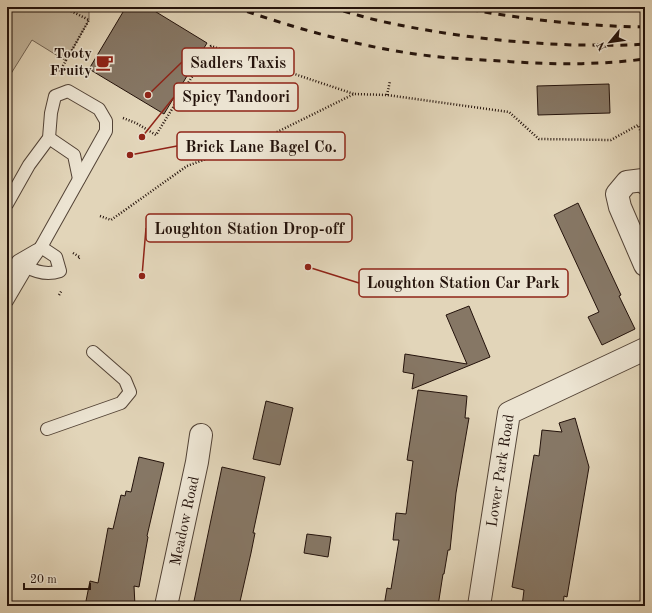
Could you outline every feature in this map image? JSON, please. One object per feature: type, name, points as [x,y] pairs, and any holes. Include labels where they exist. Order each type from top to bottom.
[{"type":"street","points":[[645,183],[643,180],[626,182],[617,194],[620,207],[645,265]]},
{"type":"street","name":"Lower Park Road","points":[[479,606],[509,413],[645,349]]},
{"type":"street","name":"Meadow Road","points":[[166,606],[197,462],[201,435]]},
{"type":"lane","points":[[7,204],[29,164],[49,138],[51,112],[55,96],[68,91],[99,108],[106,121],[106,131],[41,247],[7,301]]},
{"type":"lane","points":[[49,138],[74,155],[79,179]]},
{"type":"lane","points":[[27,267],[35,272],[51,274],[60,271],[56,257],[41,247]]},
{"type":"lane","points":[[7,279],[18,261],[41,247]]},
{"type":"lane","points":[[47,429],[121,403],[130,392],[125,380],[92,352]]},
{"type":"path","points":[[60,71],[89,20],[63,7]]},
{"type":"path","points":[[416,10],[421,10],[422,7]]},
{"type":"path","points":[[99,108],[136,123],[156,135],[212,46],[354,94],[387,95],[509,112],[539,139],[611,140],[638,125],[645,142]]},
{"type":"path","points":[[387,95],[390,81]]},
{"type":"path","points":[[100,216],[111,220],[186,166],[269,136],[354,94]]},
{"type":"path","points":[[59,295],[62,290]]},
{"type":"shaded area","points":[[7,7],[89,7],[89,20],[66,61],[32,40],[7,80]]},
{"type":"building","points":[[126,7],[148,7],[207,43],[164,114],[89,69]]},
{"type":"building","points":[[609,84],[610,113],[538,115],[537,86]]},
{"type":"building","points":[[578,203],[621,295],[619,296],[635,329],[602,345],[588,317],[599,312],[554,215]]},
{"type":"building","points":[[469,306],[490,357],[412,389],[414,374],[403,372],[405,354],[467,364],[446,315]]},
{"type":"building","points":[[418,390],[467,396],[465,418],[469,418],[456,493],[450,550],[448,550],[438,606],[384,606],[387,588],[391,589],[399,540],[393,540],[396,513],[406,514],[413,461],[407,460]]},
{"type":"building","points":[[266,401],[293,408],[280,465],[253,459]]},
{"type":"building","points":[[575,418],[589,467],[567,597],[564,596],[563,606],[522,606],[524,590],[512,587],[534,455],[539,456],[542,430],[562,432],[559,423]]},
{"type":"building","points":[[139,457],[164,463],[147,536],[139,587],[134,586],[135,606],[85,606],[90,581],[98,583],[108,528],[113,529],[121,495],[125,496],[126,491],[131,492]]},
{"type":"building","points":[[222,467],[265,477],[253,533],[255,533],[251,553],[239,606],[193,606]]},
{"type":"building","points":[[307,534],[331,537],[328,557],[304,553]]},
{"type":"railway","points":[[234,7],[284,24],[336,38],[414,54],[464,59],[556,64],[645,59]]},
{"type":"railway","points":[[330,7],[380,21],[477,38],[575,45],[645,44]]},
{"type":"railway","points":[[457,7],[550,21],[645,27]]},
{"type":"place","name":"Tooty Fruity","points":[[105,62]]},
{"type":"place","name":"Sadlers Taxis","points":[[148,95]]},
{"type":"place","name":"Spicy Tandoori","points":[[142,137]]},
{"type":"place","name":"Brick Lane Bagel Co.","points":[[130,155]]},
{"type":"place","name":"Loughton Station Car Park","points":[[308,267]]},
{"type":"place","name":"Loughton Station Drop-off","points":[[142,276]]}]
